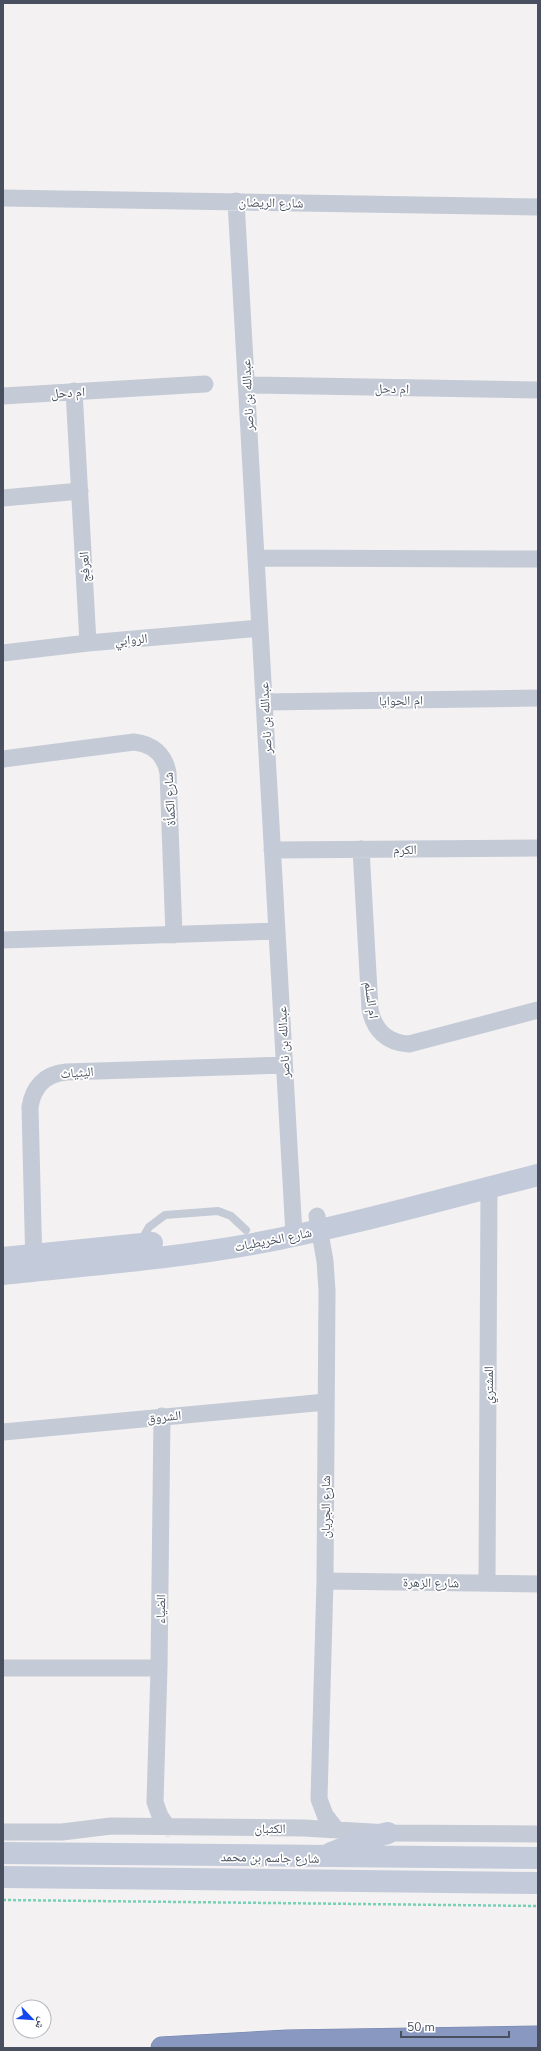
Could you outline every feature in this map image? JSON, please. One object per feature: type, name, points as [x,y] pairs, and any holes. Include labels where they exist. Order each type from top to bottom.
[{"type":"highway","points":[[162,2048],[288,2042],[538,2037]]},
{"type":"main road","name":"شارع الخريطيات","points":[[3,1274],[34,1263],[139,1244],[246,1230],[293,1228],[318,1223],[389,1199],[538,1160]]},
{"type":"main road","name":"شارع الخريطيات","points":[[318,1223],[370,1220],[538,1175]]},
{"type":"main road","name":"شارع الخريطيات","points":[[3,1258],[34,1263],[192,1253],[253,1244],[293,1228]]},
{"type":"main road","points":[[322,1857],[357,1842],[388,1833]]},
{"type":"main road","name":"شارع جاسم بن محمد","points":[[3,1853],[538,1858]]},
{"type":"main road","name":"شارع جاسم بن محمد","points":[[3,1877],[538,1883]]},
{"type":"street","name":"شارع الريضان","points":[[3,198],[236,201],[538,208]]},
{"type":"street","name":"عبدالله بن ناصر","points":[[236,201],[293,1228]]},
{"type":"street","name":"ام دحل","points":[[3,396],[205,384]]},
{"type":"street","name":"ام دحل","points":[[247,386],[538,390]]},
{"type":"street","name":"العرفج","points":[[74,391],[88,643]]},
{"type":"street","points":[[3,498],[80,491]]},
{"type":"street","points":[[256,558],[538,559]]},
{"type":"street","name":"الروابي","points":[[3,653],[88,643],[260,628]]},
{"type":"street","name":"ام الحوايا","points":[[264,702],[538,698]]},
{"type":"street","name":"شارع الكمأة","points":[[3,759],[134,742],[143,743],[158,751],[167,765],[168,773],[174,935]]},
{"type":"street","name":"الكرم","points":[[272,850],[538,848]]},
{"type":"street","name":"ام السلم","points":[[361,849],[370,1009],[374,1023],[382,1035],[395,1042],[409,1044],[538,1010]]},
{"type":"street","points":[[3,940],[277,931]]},
{"type":"street","name":"اليثياث","points":[[34,1263],[30,1107],[34,1092],[44,1080],[58,1072],[284,1065]]},
{"type":"street","name":"المشتري","points":[[487,1583],[489,1188]]},
{"type":"street","name":"شارع الجريان","points":[[304,1828],[313,1814],[319,1799],[325,1581],[327,1291],[325,1261],[318,1223]]},
{"type":"street","name":"الشروق","points":[[3,1432],[162,1416],[326,1402]]},
{"type":"street","name":"الضياء","points":[[162,1416],[159,1668],[155,1802],[160,1816],[168,1828]]},
{"type":"street","name":"شارع الزهرة","points":[[325,1581],[538,1584]]},
{"type":"street","points":[[3,1668],[159,1668]]},
{"type":"street","name":"شارع الجريان","points":[[319,1799],[325,1815],[335,1828]]},
{"type":"street","name":"الضياء","points":[[141,1828],[155,1802]]},
{"type":"street","name":"الكثبان","points":[[3,1832],[62,1832],[111,1826],[141,1828],[335,1828],[388,1833],[538,1834]]},
{"type":"path","points":[[3,1900],[538,1906]]}]
